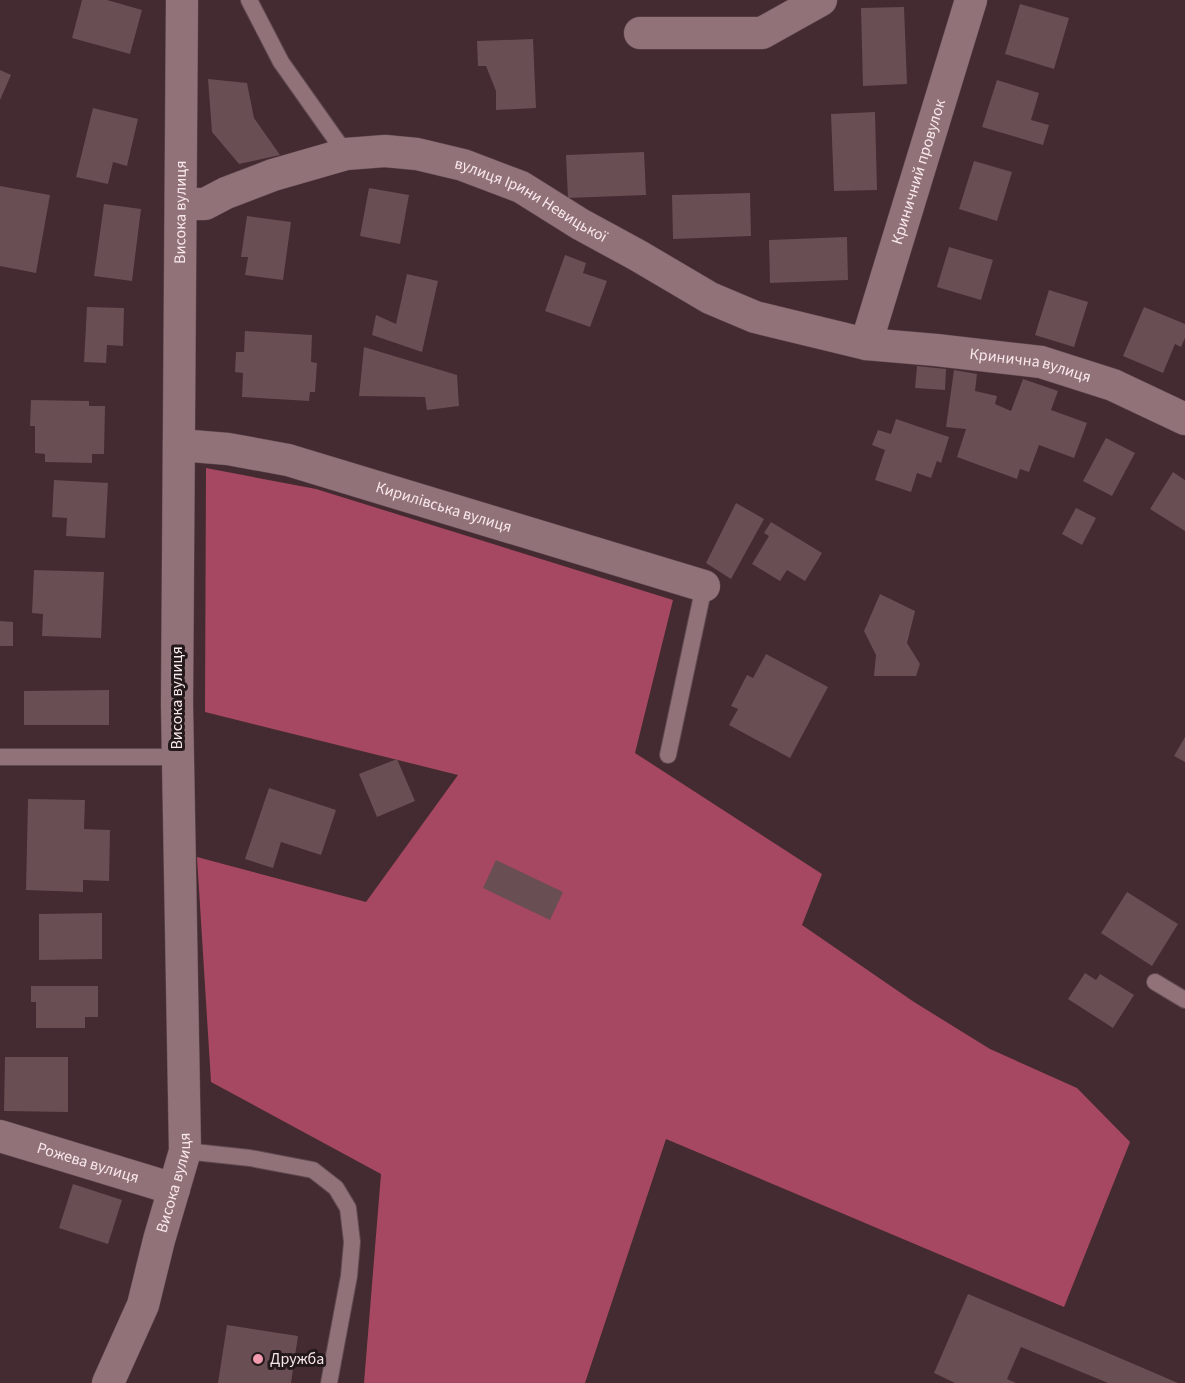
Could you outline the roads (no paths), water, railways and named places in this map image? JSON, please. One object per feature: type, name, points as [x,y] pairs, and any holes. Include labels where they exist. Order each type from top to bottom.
[{"type":"street","name":"Висока вулиця","points":[[108,1383],[143,1305],[185,1151],[178,756],[182,0]]},
{"type":"street","points":[[640,33],[762,33],[821,0]]},
{"type":"street","name":"Криничний провулок","points":[[866,344],[971,0]]},
{"type":"street","name":"вулиця Ірини Невицької","points":[[181,204],[205,204],[226,193],[273,175],[346,154],[385,152],[417,154],[491,174],[521,187],[580,224],[710,298],[755,317],[866,344]]},
{"type":"street","name":"Кринична вулиця","points":[[866,344],[1041,362],[1113,386],[1185,419]]},
{"type":"street","name":"Кирилівська вулиця","points":[[179,445],[228,449],[288,460],[704,586]]},
{"type":"street","name":"Рожева вулиця","points":[[0,1136],[174,1190]]},
{"type":"lane","points":[[249,0],[281,62],[346,154]]},
{"type":"lane","points":[[668,754],[704,586]]},
{"type":"lane","points":[[0,757],[178,756]]},
{"type":"lane","points":[[1155,982],[1185,1000]]},
{"type":"lane","points":[[185,1151],[250,1158],[313,1170],[336,1188],[348,1208],[352,1242],[349,1276],[329,1383]]},
{"type":"place","name":"Дружба","points":[[258,1359]]}]
